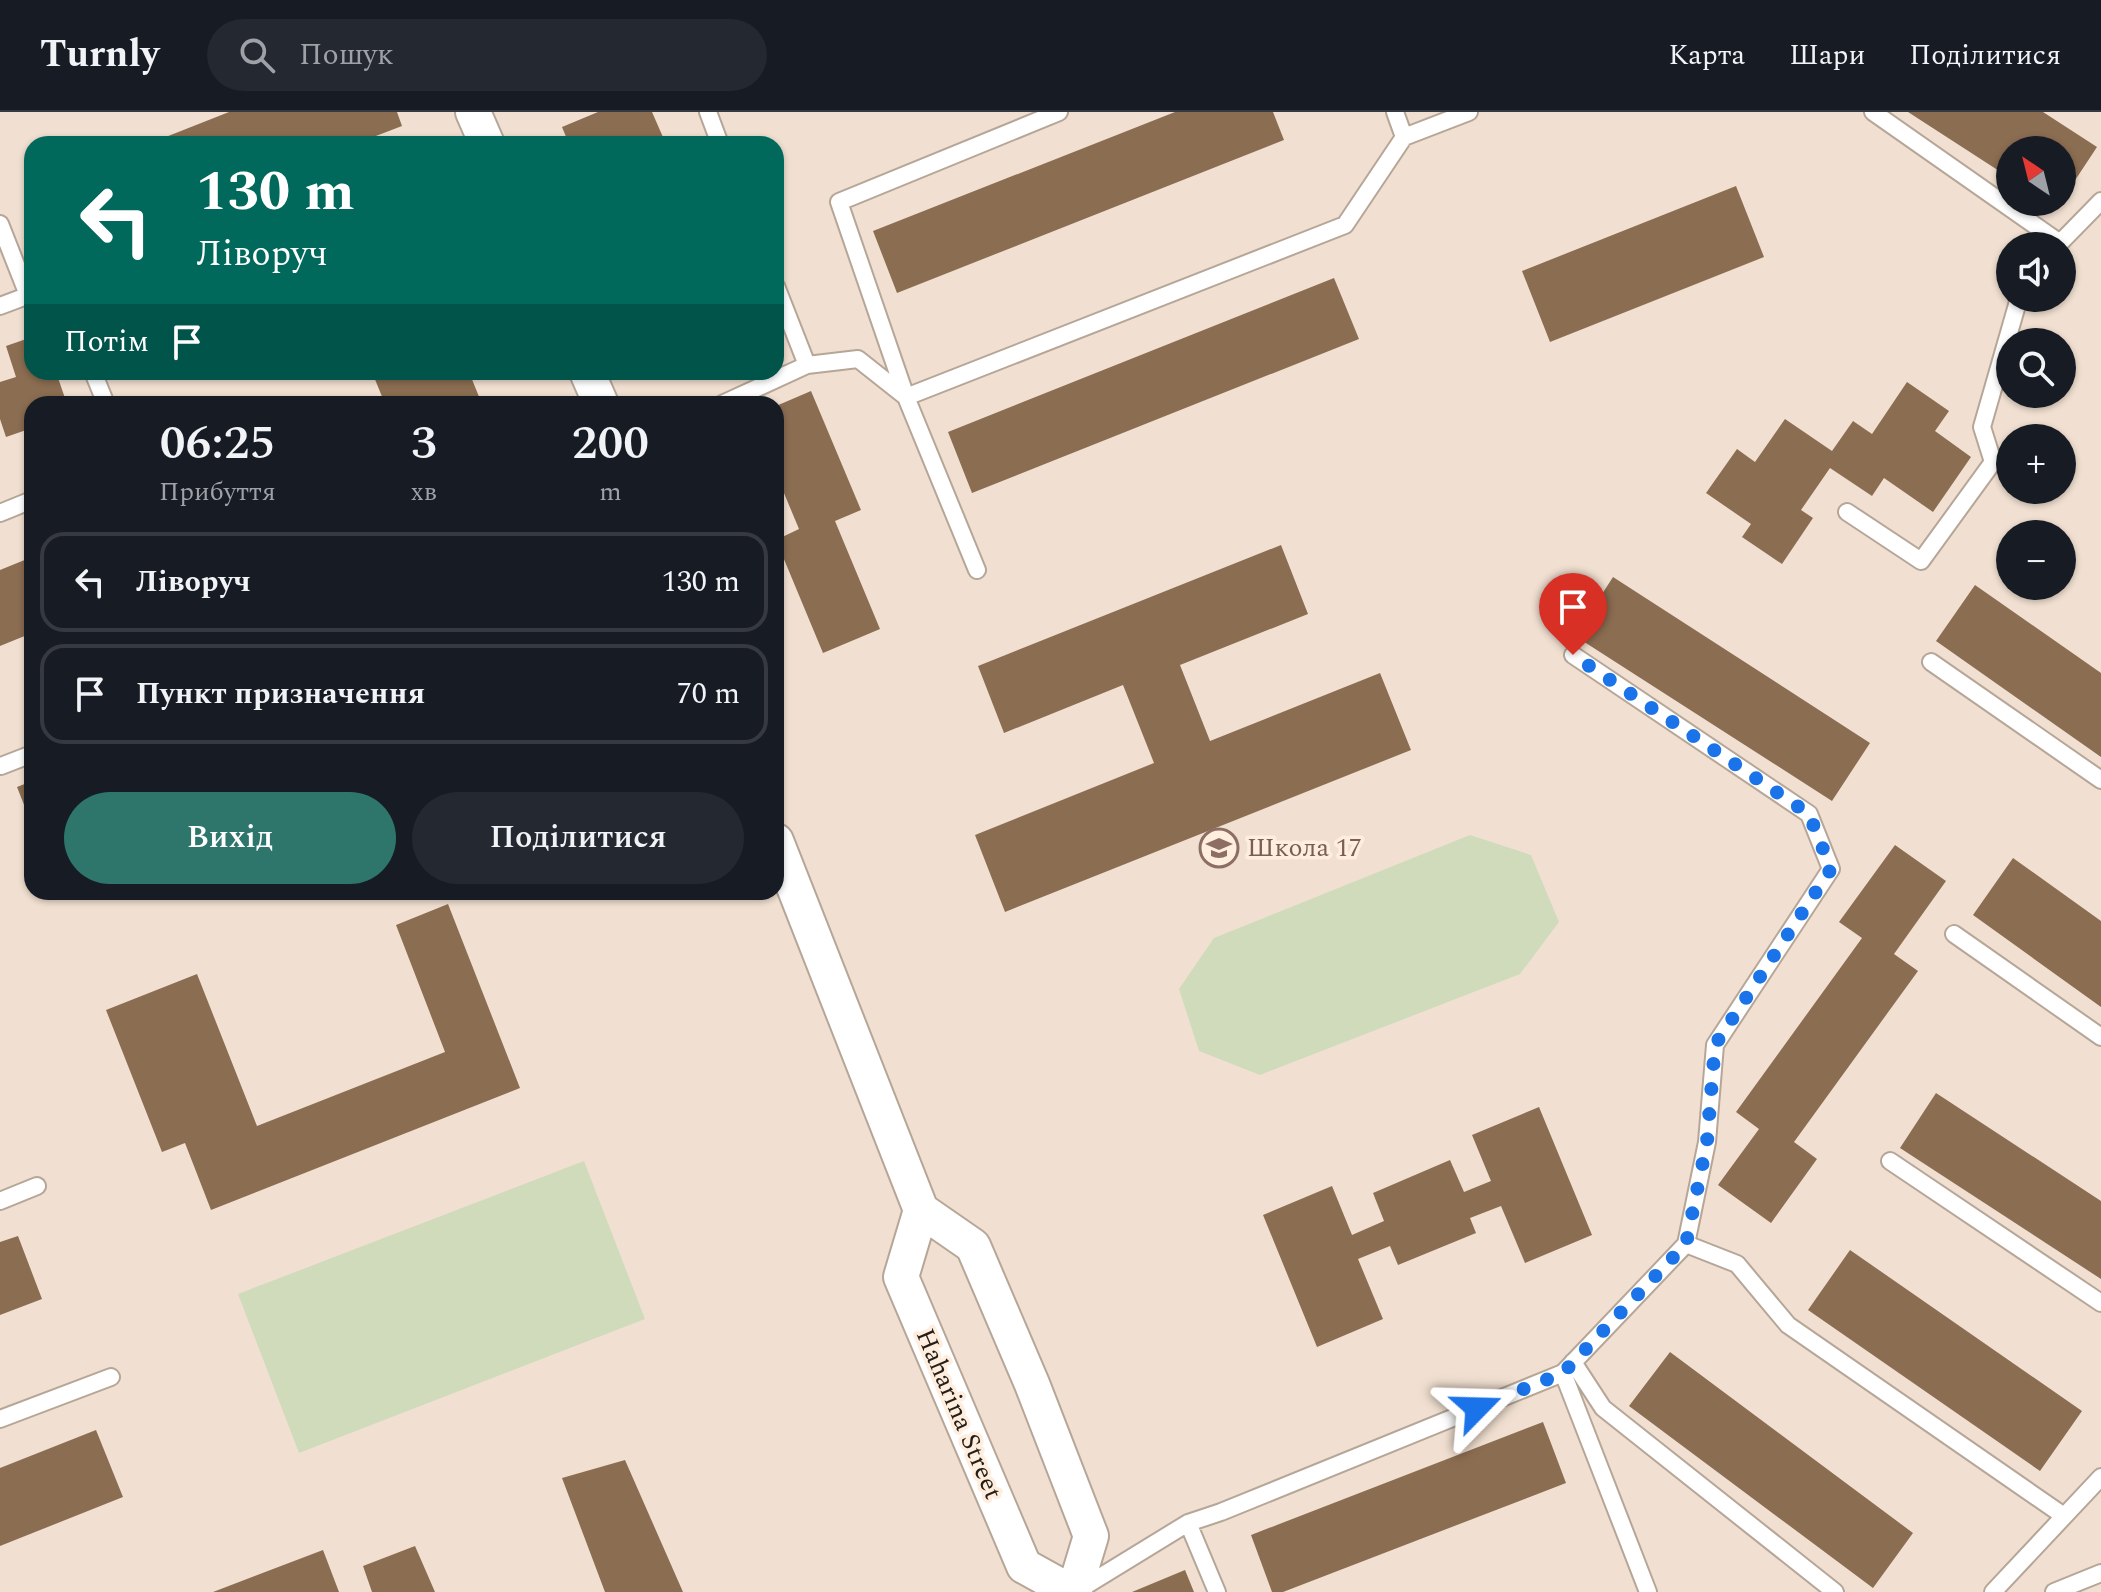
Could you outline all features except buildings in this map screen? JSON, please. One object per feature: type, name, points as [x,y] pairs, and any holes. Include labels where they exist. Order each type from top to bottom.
[{"type":"street","points":[[473,112],[484,136]]},
{"type":"street","points":[[784,861],[921,1210],[973,1246],[1032,1384],[1091,1536],[1074,1592]]},
{"type":"street","name":"Haharina Street","points":[[921,1210],[901,1277],[1024,1566],[1074,1592]]},
{"type":"lane","points":[[708,112],[717,136]]},
{"type":"lane","points":[[977,570],[906,397],[839,202],[1059,112]]},
{"type":"lane","points":[[1395,112],[1404,137]]},
{"type":"lane","points":[[906,397],[1345,225],[1404,137],[1469,112]]},
{"type":"lane","points":[[1873,112],[2040,232]]},
{"type":"lane","points":[[2071,232],[2101,201]]},
{"type":"lane","points":[[0,224],[24,281]]},
{"type":"lane","points":[[0,306],[24,297]]},
{"type":"lane","points":[[784,306],[807,365]]},
{"type":"lane","points":[[1847,512],[1921,561],[1993,462],[1982,427],[2015,312]]},
{"type":"lane","points":[[784,376],[807,365],[858,359],[906,397]]},
{"type":"lane","points":[[739,396],[774,380]]},
{"type":"lane","points":[[0,513],[24,503]]},
{"type":"lane","points":[[1074,1592],[1188,1523],[1568,1368],[1686,1244],[1707,1142],[1715,1045],[1831,869],[1809,814],[1573,655]]},
{"type":"lane","points":[[1931,662],[2101,780]]},
{"type":"lane","points":[[1,766],[24,757]]},
{"type":"lane","points":[[1954,934],[2101,1037]]},
{"type":"lane","points":[[1890,1161],[2101,1303]]},
{"type":"lane","points":[[0,1201],[37,1186]]},
{"type":"lane","points":[[1686,1244],[1737,1264],[1788,1325],[2064,1516]]},
{"type":"lane","points":[[1568,1368],[1648,1592]]},
{"type":"lane","points":[[1568,1368],[1603,1408],[1835,1592]]},
{"type":"lane","points":[[0,1419],[111,1377]]},
{"type":"lane","points":[[1993,1592],[2101,1477]]},
{"type":"lane","points":[[1188,1523],[1217,1592]]},
{"type":"lane","points":[[2054,1592],[2101,1573]]},
{"type":"green space","points":[[1470,835],[1531,855],[1559,922],[1520,974],[1260,1075],[1199,1051],[1179,989],[1214,938]]},
{"type":"green space","points":[[584,1161],[645,1319],[299,1453],[238,1294]]},
{"type":"place","name":"Школа 17","points":[[1219,848]]},
{"type":"route","points":[[1477,1408],[1563,1373],[1686,1244],[1707,1142],[1715,1045],[1831,869],[1809,814],[1573,655]]}]
